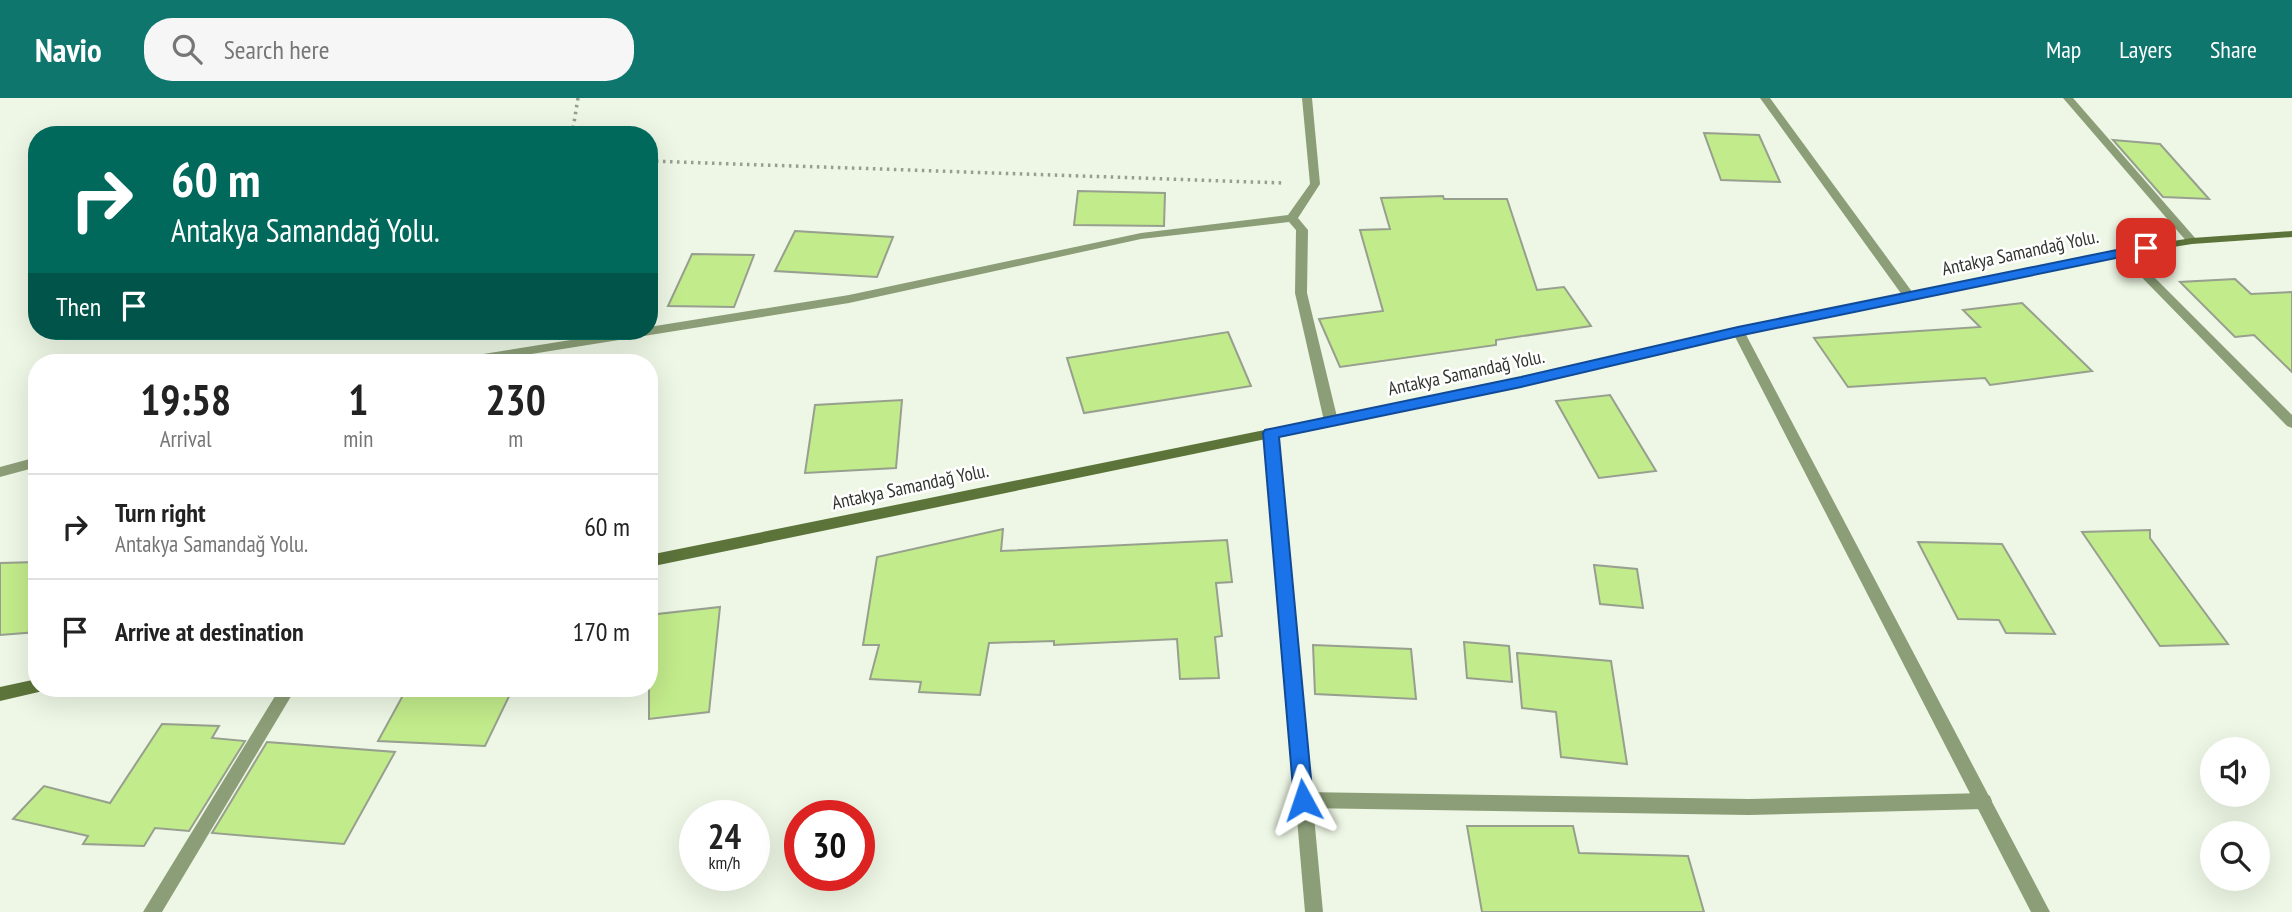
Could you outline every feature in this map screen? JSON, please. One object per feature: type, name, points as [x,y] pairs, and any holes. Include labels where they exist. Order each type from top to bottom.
[{"type":"street","points":[[658,330],[849,299],[1141,236],[1292,218],[1315,184],[1307,98]]},
{"type":"street","points":[[1765,98],[1909,296]]},
{"type":"street","points":[[2068,98],[2192,242]]},
{"type":"street","points":[[1292,218],[1302,230],[1301,293],[1331,421]]},
{"type":"street","name":"Antakya Samandağ Yolu.","points":[[658,559],[1521,382],[1738,331],[2123,252],[2192,242],[2292,234]]},
{"type":"street","points":[[2123,252],[2292,423]]},
{"type":"street","points":[[1738,331],[2041,912]]},
{"type":"street","points":[[508,354],[595,340]]},
{"type":"street","points":[[1271,433],[1314,912]]},
{"type":"street","points":[[0,472],[28,464]]},
{"type":"street","points":[[0,694],[28,688]]},
{"type":"street","points":[[152,912],[283,697]]},
{"type":"street","points":[[1303,800],[1749,807],[1984,801]]},
{"type":"path","points":[[573,126],[578,98]]},
{"type":"path","points":[[658,161],[1315,184]]},
{"type":"building","points":[[1704,133],[1759,135],[1780,182],[1721,180]]},
{"type":"building","points":[[2113,140],[2160,144],[2209,199],[2163,197]]},
{"type":"building","points":[[1078,191],[1165,193],[1164,226],[1074,225]]},
{"type":"building","points":[[1443,196],[1444,199],[1507,199],[1537,290],[1564,287],[1591,326],[1496,340],[1496,345],[1340,367],[1319,319],[1383,311],[1360,230],[1390,229],[1381,198]]},
{"type":"building","points":[[795,231],[893,237],[877,277],[775,271]]},
{"type":"building","points":[[692,254],[754,255],[734,307],[668,306]]},
{"type":"building","points":[[2235,279],[2251,294],[2292,292],[2292,372],[2254,335],[2235,337],[2180,282]]},
{"type":"building","points":[[2022,303],[2092,371],[1990,385],[1985,378],[1848,387],[1814,338],[1980,327],[1963,310]]},
{"type":"building","points":[[1228,332],[1251,386],[1084,413],[1067,358]]},
{"type":"building","points":[[1610,395],[1656,471],[1599,478],[1556,401]]},
{"type":"building","points":[[902,400],[896,468],[805,473],[815,405]]},
{"type":"building","points":[[1003,529],[1001,551],[1227,540],[1232,582],[1216,583],[1222,636],[1215,637],[1219,678],[1180,679],[1177,639],[1054,645],[1054,641],[989,643],[980,695],[919,692],[921,682],[870,679],[879,645],[863,645],[877,557]]},
{"type":"building","points":[[2150,530],[2150,538],[2228,644],[2160,646],[2082,532]]},
{"type":"building","points":[[1918,542],[2002,544],[2055,634],[2006,633],[1999,620],[1958,619]]},
{"type":"building","points":[[28,562],[28,633],[0,635],[0,563]]},
{"type":"building","points":[[1594,565],[1637,569],[1643,608],[1600,604]]},
{"type":"building","points":[[720,607],[709,712],[649,719],[649,697],[658,697],[658,614]]},
{"type":"building","points":[[1464,642],[1509,646],[1512,682],[1467,678]]},
{"type":"building","points":[[1313,645],[1411,649],[1416,699],[1315,694]]},
{"type":"building","points":[[1517,653],[1611,661],[1627,764],[1561,757],[1556,712],[1522,708]]},
{"type":"building","points":[[402,697],[509,697],[485,746],[378,741]]},
{"type":"building","points":[[162,724],[219,726],[212,738],[245,741],[189,831],[155,828],[144,846],[83,844],[88,836],[13,819],[44,786],[110,803]]},
{"type":"building","points":[[267,742],[395,752],[344,844],[212,833]]},
{"type":"building","points":[[1467,826],[1573,826],[1579,853],[1688,856],[1704,912],[1482,912]]},
{"type":"route","points":[[1303,800],[1271,433],[1521,382],[1738,331],[2146,248]]}]
